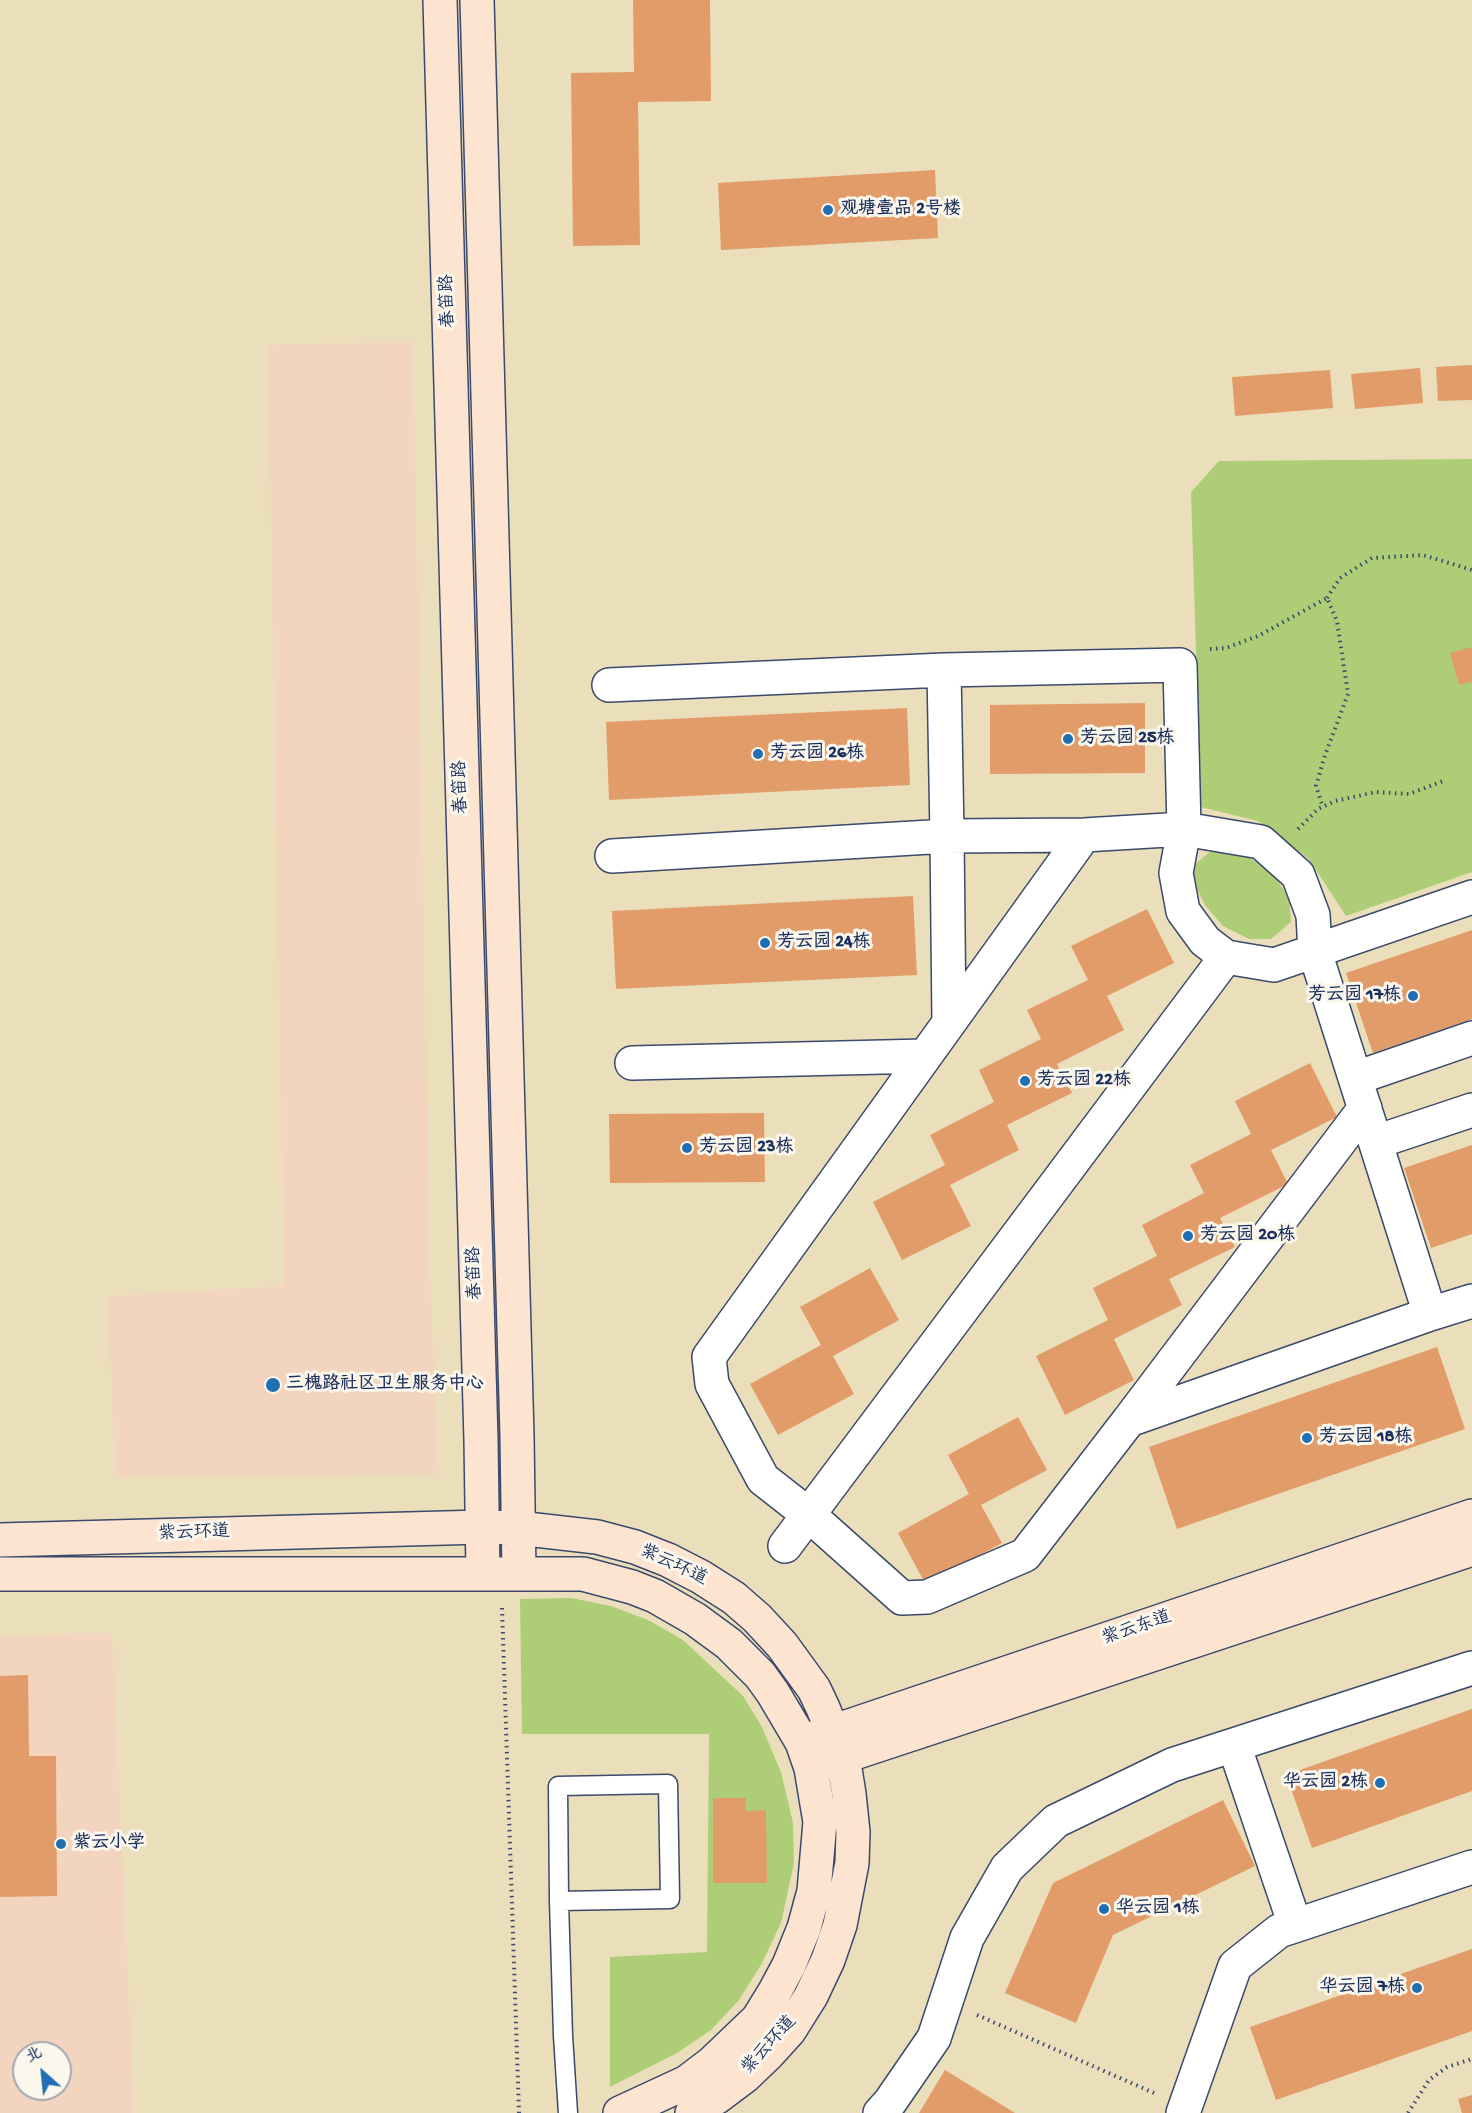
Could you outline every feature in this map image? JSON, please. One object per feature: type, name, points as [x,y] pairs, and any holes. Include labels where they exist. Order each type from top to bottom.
[{"type":"street","name":"春笛路","points":[[440,0],[482,1527],[501,1574]]},
{"type":"street","name":"春笛路","points":[[477,0],[517,1436],[518,1528],[501,1574]]},
{"type":"street","points":[[609,685],[944,670],[1180,665],[1184,829],[1176,873],[1183,911],[1205,941],[1226,957],[1275,965],[1472,897]]},
{"type":"street","points":[[944,670],[949,1023]]},
{"type":"street","points":[[612,856],[947,836],[1084,835],[1184,829],[1261,842],[1298,875],[1312,915],[1316,952],[1430,1314]]},
{"type":"street","points":[[1084,835],[709,1357],[712,1384],[763,1479],[809,1515],[902,1598],[927,1596],[1025,1555],[1129,1420],[1360,1093],[1472,1038]]},
{"type":"street","points":[[785,1546],[1226,957]]},
{"type":"street","points":[[632,1063],[926,1056]]},
{"type":"street","points":[[1376,1142],[1472,1110]]},
{"type":"street","points":[[1129,1420],[1472,1301]]},
{"type":"street","name":"紫云东道","points":[[827,1751],[1472,1516]]},
{"type":"street","name":"紫云环道","points":[[0,1540],[482,1527],[518,1528],[597,1537],[635,1547],[668,1560],[734,1598],[757,1618],[782,1645],[814,1689],[827,1751],[849,1794],[853,1832],[852,1863],[840,1925],[828,1960],[811,1996],[789,2031],[745,2076],[692,2113]]},
{"type":"street","name":"紫云东道","points":[[915,1718],[1472,1549]]},
{"type":"street","name":"紫云环道","points":[[0,1575],[583,1574],[617,1582],[655,1596],[695,1619],[729,1644],[760,1675],[788,1716],[827,1751]]},
{"type":"street","points":[[880,2113],[934,2038],[967,1938],[1006,1868],[1056,1821],[1172,1765],[1472,1668]]},
{"type":"street","points":[[853,1832],[858,1796],[870,1769],[898,1745],[915,1718]]},
{"type":"street","points":[[1234,1745],[1295,1925]]},
{"type":"street","name":"紫云环道","points":[[620,2113],[687,2082],[712,2063],[758,2019],[774,1993],[789,1965],[804,1928],[814,1891],[827,1751]]},
{"type":"street","points":[[1184,2110],[1235,1966],[1280,1930],[1472,1867]]},
{"type":"lane","points":[[560,1901],[670,1899],[668,1784],[558,1786],[560,1901],[567,2106],[579,2113]]},
{"type":"path","points":[[1206,650],[1226,648],[1258,636],[1327,598],[1340,578],[1372,558],[1423,555],[1472,570]]},
{"type":"path","points":[[1323,807],[1316,786],[1327,748],[1348,694],[1337,621],[1327,598]]},
{"type":"path","points":[[1293,834],[1323,807],[1335,801],[1376,792],[1409,794],[1446,780]]},
{"type":"path","points":[[501,1574],[519,2113]]},
{"type":"path","points":[[946,2002],[1184,2110]]},
{"type":"path","points":[[1408,2113],[1429,2080],[1447,2067],[1472,2059]]},
{"type":"shaded area","points":[[413,342],[430,1278],[439,1474],[115,1477],[108,1296],[284,1286],[268,345]]},
{"type":"shaded area","name":"紫云小学","points":[[112,1633],[134,2113],[0,2113],[0,1636]]},
{"type":"green space","points":[[1472,459],[1472,872],[1346,916],[1308,858],[1258,821],[1201,807],[1191,492],[1219,461]]},
{"type":"green space","points":[[1211,851],[1244,854],[1272,873],[1289,897],[1291,922],[1271,939],[1249,939],[1223,926],[1205,905],[1194,883],[1194,865]]},
{"type":"green space","points":[[571,1598],[611,1606],[648,1620],[683,1640],[743,1696],[762,1727],[781,1772],[793,1823],[794,1863],[781,1923],[762,1963],[739,2000],[711,2030],[677,2053],[610,2087],[610,1957],[707,1952],[709,1734],[522,1734],[520,1599]]},
{"type":"building","points":[[633,0],[710,0],[711,101],[638,102],[640,245],[573,246],[571,73],[634,72]]},
{"type":"building","name":"观塘壹品 2号楼","points":[[935,170],[938,238],[721,250],[718,183]]},
{"type":"building","points":[[1472,365],[1472,400],[1438,401],[1436,367]]},
{"type":"building","points":[[1420,368],[1423,403],[1355,409],[1351,374]]},
{"type":"building","points":[[1330,370],[1333,408],[1235,416],[1232,377]]},
{"type":"building","points":[[1472,647],[1472,682],[1459,685],[1450,653]]},
{"type":"building","name":"芳云园 25栋","points":[[1145,703],[1145,773],[990,774],[990,705]]},
{"type":"building","name":"芳云园 26栋","points":[[907,708],[910,785],[609,800],[606,722]]},
{"type":"building","name":"芳云园 24栋","points":[[913,896],[917,975],[616,989],[612,911]]},
{"type":"building","name":"芳云园 22栋","points":[[1147,909],[1174,963],[1107,996],[1124,1030],[1057,1064],[1072,1093],[1007,1125],[1019,1150],[950,1185],[971,1226],[902,1260],[873,1202],[945,1165],[930,1135],[994,1102],[979,1070],[1041,1039],[1027,1010],[1088,980],[1071,946]]},
{"type":"building","name":"芳云园 17栋","points":[[1472,930],[1472,1019],[1373,1053],[1346,973]]},
{"type":"building","name":"芳云园 20栋","points":[[1310,1063],[1337,1117],[1271,1150],[1288,1184],[1220,1218],[1235,1247],[1169,1279],[1182,1305],[1114,1339],[1134,1380],[1065,1415],[1036,1356],[1108,1320],[1093,1288],[1157,1256],[1142,1225],[1204,1193],[1190,1165],[1251,1134],[1235,1101]]},
{"type":"building","name":"芳云园 23栋","points":[[764,1113],[765,1182],[610,1183],[609,1114]]},
{"type":"building","points":[[1472,1145],[1472,1234],[1431,1248],[1404,1168]]},
{"type":"building","points":[[870,1268],[899,1320],[833,1356],[854,1394],[778,1435],[750,1384],[821,1345],[800,1307]]},
{"type":"building","name":"芳云园 18栋","points":[[1437,1347],[1465,1429],[1177,1529],[1149,1447]]},
{"type":"building","points":[[1018,1417],[1047,1470],[981,1505],[1002,1543],[926,1585],[898,1533],[969,1494],[948,1455]]},
{"type":"building","points":[[28,1675],[29,1756],[56,1756],[57,1896],[0,1897],[0,1676]]},
{"type":"building","name":"华云园 2栋","points":[[1472,1709],[1472,1791],[1312,1848],[1286,1775]]},
{"type":"building","points":[[713,1798],[746,1798],[745,1811],[766,1810],[767,1883],[713,1883]]},
{"type":"building","name":"华云园 1栋","points":[[1223,1800],[1255,1866],[1113,1935],[1076,2023],[1005,1993],[1053,1883]]},
{"type":"building","name":"华云园 7栋","points":[[1472,1949],[1472,2031],[1276,2100],[1250,2027]]},
{"type":"building","points":[[945,2070],[1015,2113],[919,2113]]},
{"type":"building","points":[[1472,2095],[1472,2113],[1462,2113],[1458,2099]]},
{"type":"place","name":"观塘壹品 2号楼","points":[[828,210]]},
{"type":"place","name":"芳云园 25栋","points":[[1068,739]]},
{"type":"place","name":"芳云园 26栋","points":[[758,754]]},
{"type":"place","name":"芳云园 24栋","points":[[765,943]]},
{"type":"place","name":"芳云园 17栋","points":[[1413,996]]},
{"type":"place","name":"芳云园 22栋","points":[[1025,1081]]},
{"type":"place","name":"芳云园 23栋","points":[[687,1148]]},
{"type":"place","name":"芳云园 20栋","points":[[1188,1236]]},
{"type":"place","name":"三槐路社区卫生服务中心","points":[[273,1385]]},
{"type":"place","name":"芳云园 18栋","points":[[1307,1438]]},
{"type":"place","name":"华云园 2栋","points":[[1380,1783]]},
{"type":"place","name":"紫云小学","points":[[61,1844]]},
{"type":"place","name":"华云园 1栋","points":[[1104,1909]]},
{"type":"place","name":"华云园 7栋","points":[[1417,1988]]}]
